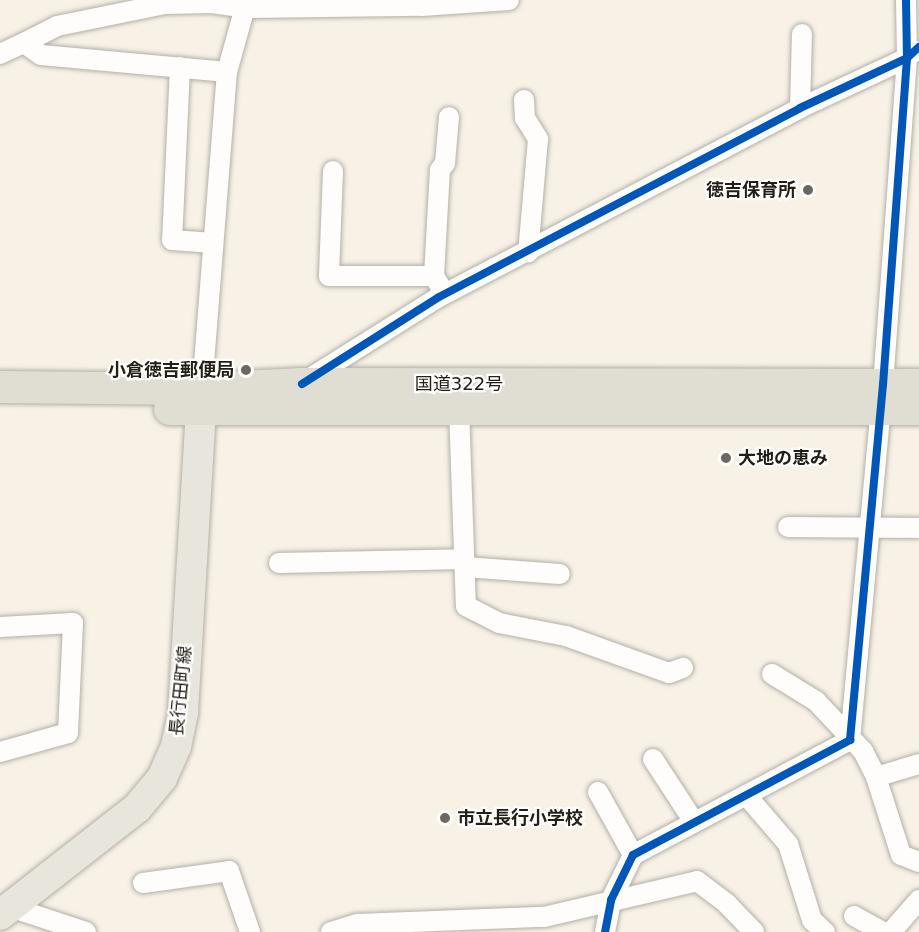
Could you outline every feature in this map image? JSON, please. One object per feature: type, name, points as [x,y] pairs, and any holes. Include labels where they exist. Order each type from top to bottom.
[{"type":"highway","name":"国道322号","points":[[0,408],[200,399],[302,384],[881,398],[919,409]]},
{"type":"highway","name":"国道322号","points":[[0,387],[200,399],[459,409],[881,398],[919,385]]},
{"type":"main road","name":"長行田町線","points":[[5,911],[137,808],[162,778],[176,746],[183,712],[200,399]]},
{"type":"street","points":[[0,54],[57,26],[165,4],[422,3],[509,0]]},
{"type":"street","points":[[850,740],[868,527],[911,121],[915,55],[906,0]]},
{"type":"street","points":[[200,399],[227,72],[246,4]]},
{"type":"street","points":[[800,108],[802,34]]},
{"type":"street","points":[[24,43],[41,55],[227,72]]},
{"type":"street","points":[[302,384],[445,294],[528,253],[800,108],[915,55]]},
{"type":"street","points":[[180,67],[172,240],[213,243]]},
{"type":"street","points":[[524,100],[525,118],[538,139],[528,253]]},
{"type":"street","points":[[445,294],[434,276],[440,170],[445,163],[448,117]]},
{"type":"street","points":[[333,171],[329,276],[434,276]]},
{"type":"street","points":[[459,409],[466,606],[499,623],[566,636],[669,673],[683,668]]},
{"type":"street","points":[[788,527],[919,528]]},
{"type":"street","points":[[279,563],[465,563],[560,574]]},
{"type":"street","points":[[0,627],[73,623],[68,733],[0,752]]},
{"type":"street","points":[[772,674],[816,701],[862,751],[876,777],[901,855],[919,862]]},
{"type":"street","points":[[605,932],[611,900],[633,855],[850,740]]},
{"type":"street","points":[[653,759],[694,822]]},
{"type":"street","points":[[876,777],[919,764]]},
{"type":"street","points":[[598,792],[633,855]]},
{"type":"street","points":[[746,795],[788,844],[812,920],[825,932]]},
{"type":"street","points":[[143,883],[229,871],[250,932]]},
{"type":"street","points":[[331,932],[367,928],[543,924],[611,900],[697,881],[727,904],[754,932]]},
{"type":"street","points":[[891,932],[919,900]]},
{"type":"street","points":[[5,911],[86,932]]},
{"type":"street","points":[[854,916],[884,932]]},
{"type":"cycle path","points":[[605,932],[611,900],[633,855],[850,740],[883,385],[907,58],[906,0]]},
{"type":"cycle path","points":[[302,384],[439,297],[800,108],[907,58],[919,47]]},
{"type":"place","name":"徳吉保育所","points":[[808,190]]},
{"type":"place","name":"小倉徳吉郵便局","points":[[246,370]]},
{"type":"place","name":"大地の恵み","points":[[726,458]]},
{"type":"place","name":"市立長行小学校","points":[[445,818]]}]
